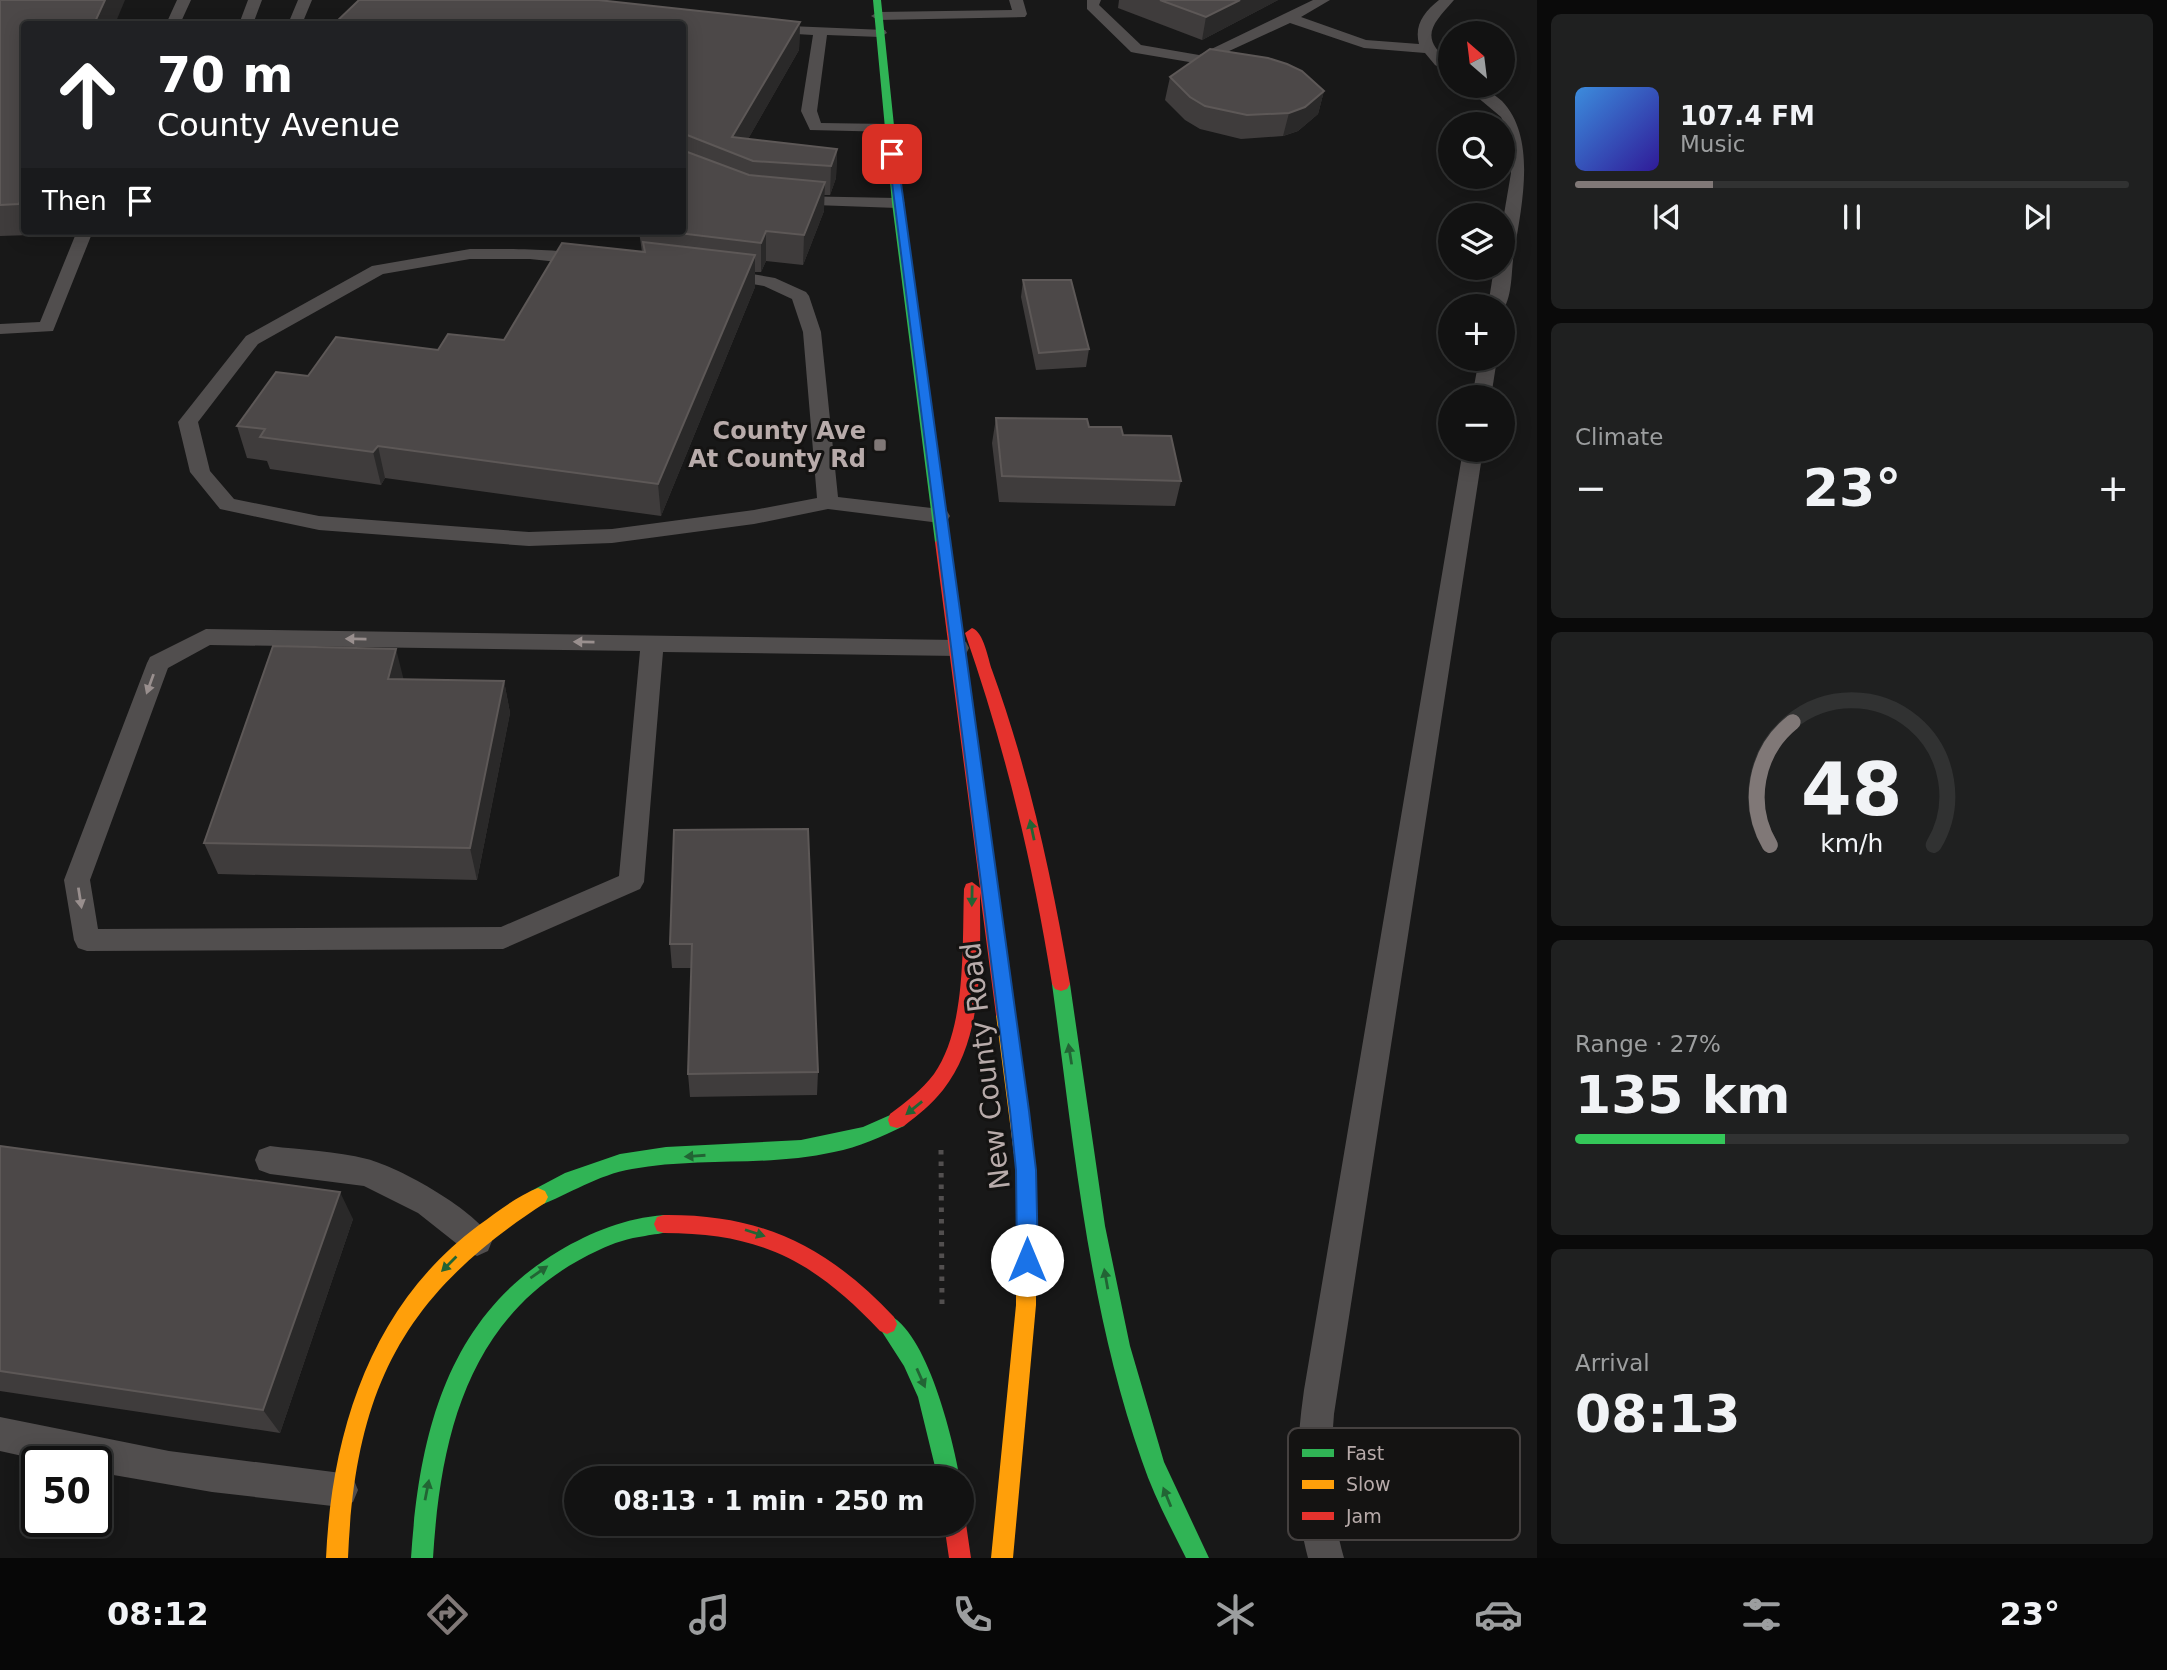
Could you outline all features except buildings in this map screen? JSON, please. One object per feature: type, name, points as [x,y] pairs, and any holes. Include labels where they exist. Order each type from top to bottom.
[{"type":"main road","points":[[337,1558],[341,1490],[362,1400],[400,1325],[428,1285],[477,1241],[532,1199],[580,1176],[610,1166],[635,1160],[832,1144],[866,1134],[897,1120],[922,1102],[950,1063],[961,1024],[971,923],[975,778],[897,203],[877,8]]},
{"type":"main road","points":[[946,566],[1000,713],[1024,794],[1041,869],[1107,1286],[1131,1386],[1165,1493],[1198,1558]]},
{"type":"main road","name":"New County Road","points":[[975,778],[1020,1111],[1028,1211],[1023,1354],[1002,1558]]},
{"type":"main road","points":[[422,1558],[424,1507],[435,1450],[448,1400],[475,1345],[508,1299],[529,1279],[578,1248],[607,1235],[638,1227],[707,1224],[745,1229],[808,1254],[854,1286],[898,1337],[919,1372],[933,1406],[946,1466]]},
{"type":"main road","points":[[957,1536],[960,1558]]},
{"type":"lane","points":[[174,21],[184,0]]},
{"type":"lane","points":[[247,21],[255,0]]},
{"type":"lane","points":[[296,21],[305,0]]},
{"type":"lane","points":[[877,8],[1020,14],[1016,0]]},
{"type":"lane","points":[[1094,0],[1092,6],[1136,49],[1201,60],[1323,0]]},
{"type":"lane","points":[[1438,59],[1427,49],[1423,36],[1425,24],[1447,0]]},
{"type":"lane","points":[[1289,18],[1364,44],[1427,49]]},
{"type":"lane","points":[[753,27],[880,33]]},
{"type":"lane","points":[[821,31],[809,111],[815,127],[890,129]]},
{"type":"lane","points":[[1485,98],[1510,119],[1519,136],[1521,158],[1514,203]]},
{"type":"lane","points":[[777,199],[817,203],[897,203]]},
{"type":"lane","points":[[0,328],[47,327],[83,235]]},
{"type":"lane","points":[[601,261],[530,254],[470,254],[378,270],[252,340],[188,422],[200,472],[227,504],[319,523],[529,539],[625,534],[754,517],[828,502],[940,516]]},
{"type":"lane","points":[[708,272],[769,282],[800,296],[812,332],[828,502]]},
{"type":"lane","points":[[1315,1428],[1471,462]]},
{"type":"lane","points":[[652,643],[631,882],[503,938],[87,940],[77,880],[158,663],[206,637],[652,643],[958,648]]},
{"type":"lane","points":[[270,1160],[367,1172],[429,1203],[477,1241]]},
{"type":"lane","points":[[0,1434],[101,1458],[261,1484],[341,1490]]},
{"type":"lane","points":[[1321,1540],[1326,1558]]},
{"type":"path","points":[[942,1150],[942,1304]]},
{"type":"traffic: fast","points":[[877,0],[897,203],[942,542]]},
{"type":"traffic: fast","points":[[1061,984],[1095,1226],[1119,1346],[1134,1405],[1153,1462],[1198,1558]]},
{"type":"traffic: fast","points":[[538,1197],[584,1174],[633,1160],[768,1152],[835,1144],[867,1134],[897,1120]]},
{"type":"traffic: fast","points":[[422,1558],[425,1511],[442,1420],[458,1378],[479,1339],[507,1303],[541,1273],[601,1239],[632,1229],[664,1224]]},
{"type":"traffic: fast","points":[[887,1324],[921,1377],[935,1417],[946,1466]]},
{"type":"traffic: slow","points":[[1002,1558],[1026,1305],[1026,1170],[1005,1015]]},
{"type":"traffic: slow","points":[[337,1558],[343,1482],[350,1444],[374,1372],[391,1338],[412,1306],[447,1265],[484,1234],[538,1197]]},
{"type":"traffic: jam","points":[[942,542],[1005,1015]]},
{"type":"traffic: jam","points":[[972,633],[1026,806],[1061,984]]},
{"type":"traffic: jam","points":[[897,1120],[936,1085],[955,1052],[968,982],[972,889]]},
{"type":"traffic: jam","points":[[664,1224],[706,1224],[739,1230],[787,1246],[830,1271],[887,1324]]},
{"type":"traffic: jam","points":[[957,1536],[960,1558]]},
{"type":"place","name":"County Ave At County Rd","points":[[880,445]]},
{"type":"route","points":[[892,154],[1020,1111],[1028,1211],[1027,1260]]}]
